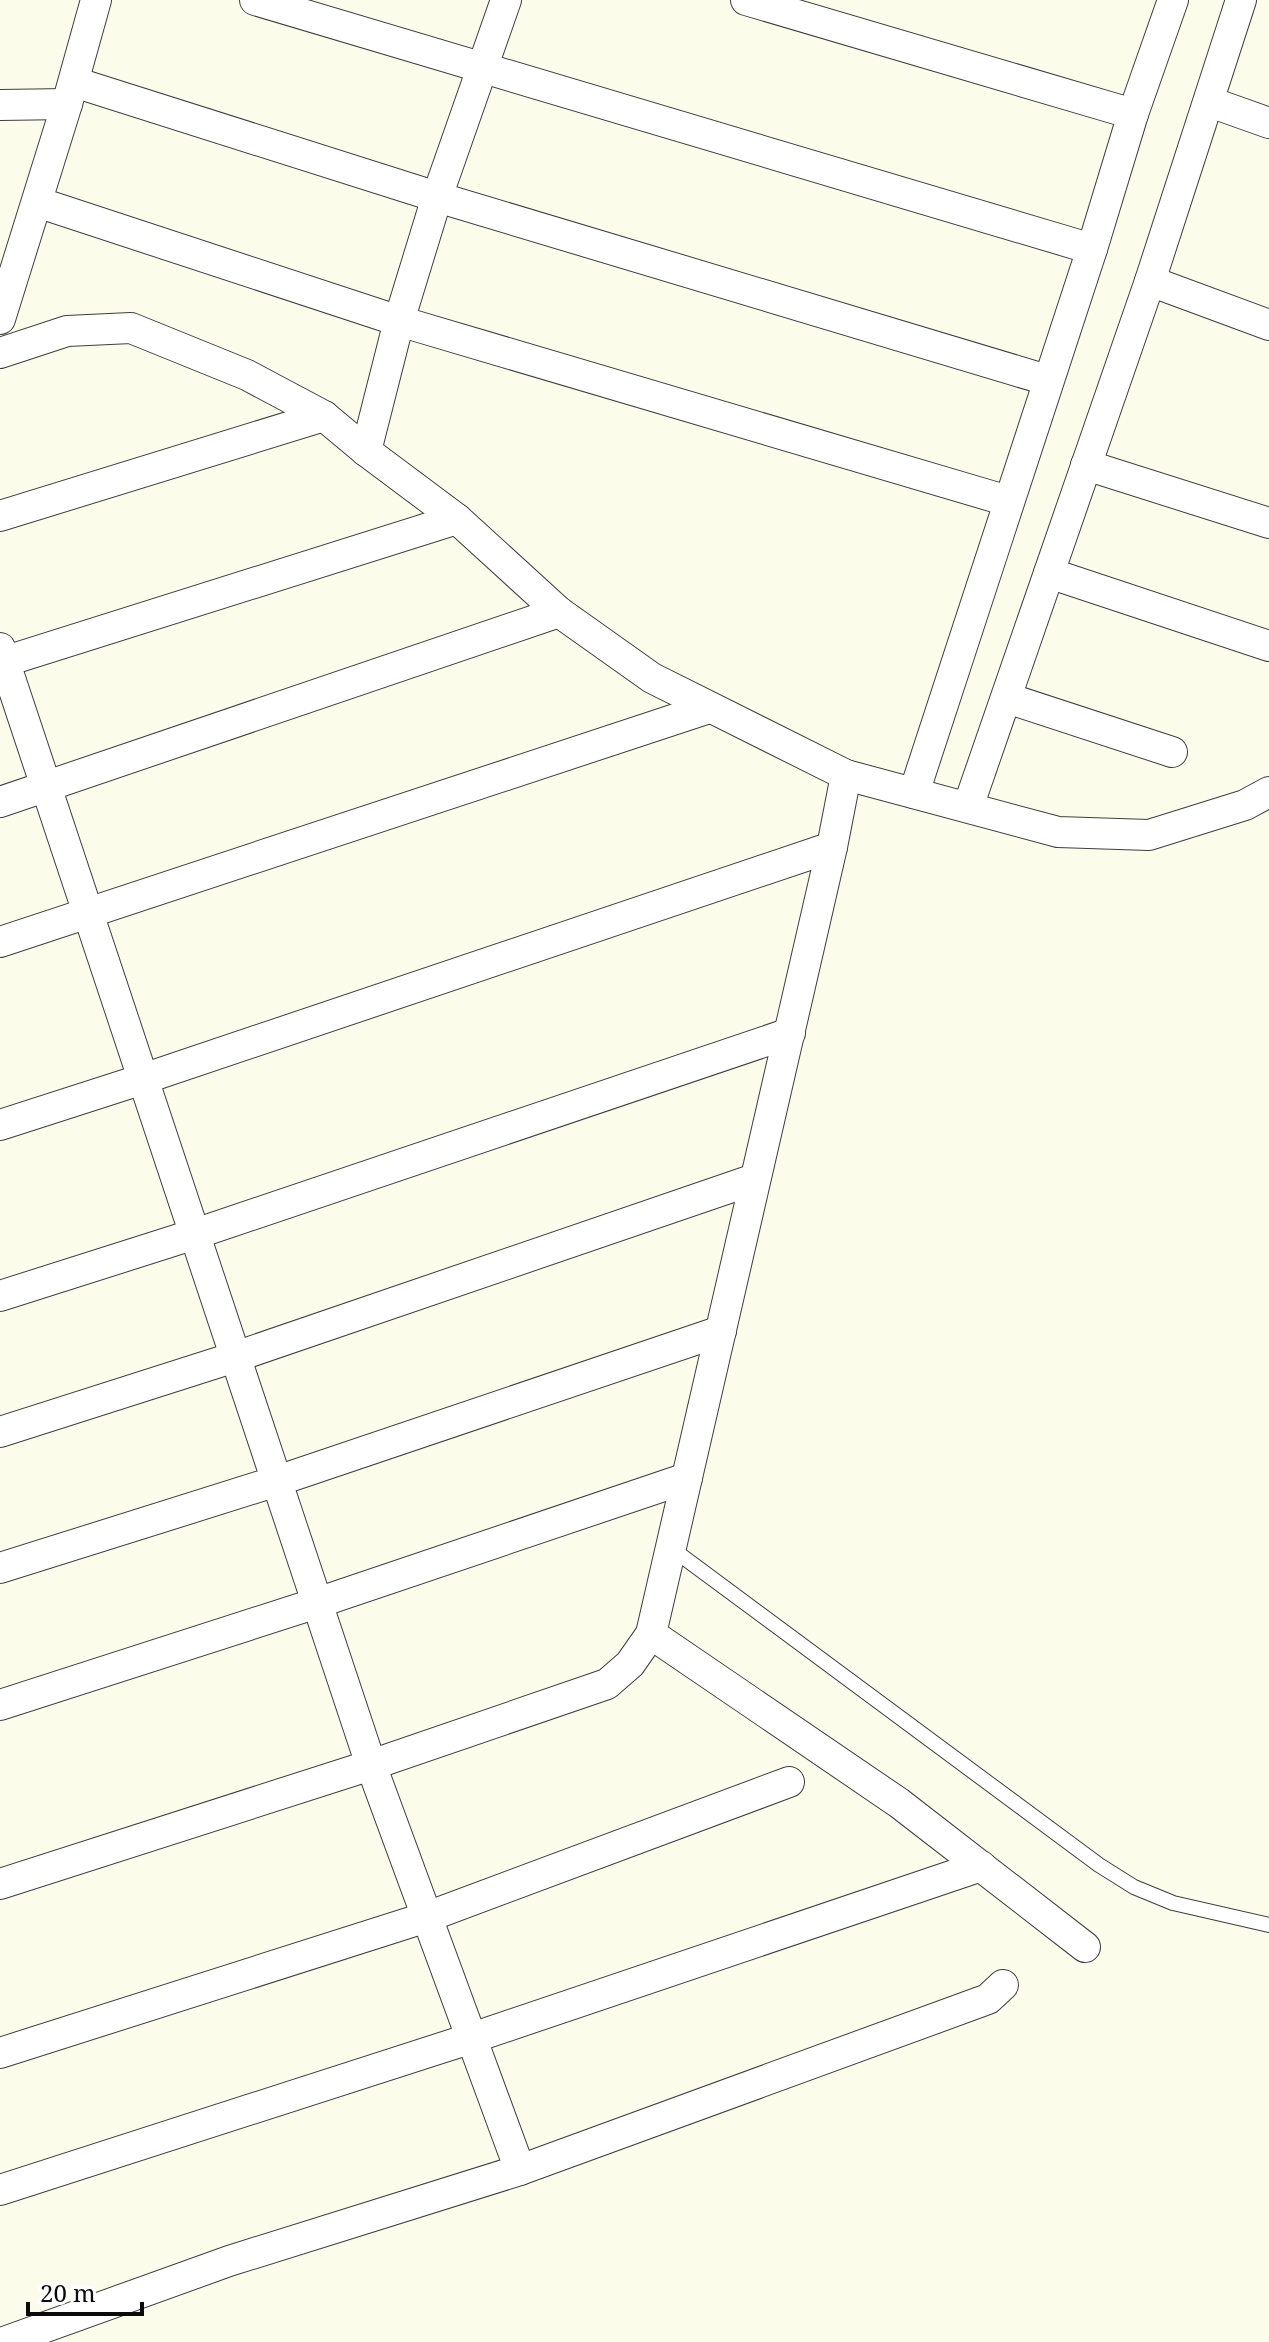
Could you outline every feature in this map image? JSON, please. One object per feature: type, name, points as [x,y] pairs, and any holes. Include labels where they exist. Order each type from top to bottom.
[{"type":"street","points":[[0,319],[10,251],[37,202],[96,0]]},
{"type":"street","points":[[255,0],[1092,249]]},
{"type":"street","points":[[366,451],[399,321],[437,197],[506,0]]},
{"type":"street","points":[[746,0],[1133,114]]},
{"type":"street","points":[[914,793],[1092,249],[1133,114],[1173,0]]},
{"type":"street","points":[[968,807],[1150,281],[1241,0]]},
{"type":"street","points":[[0,105],[70,93],[437,197],[1047,380]]},
{"type":"street","points":[[1210,102],[1269,123]]},
{"type":"street","points":[[37,202],[399,321],[1008,501]]},
{"type":"street","points":[[1150,281],[1269,325]]},
{"type":"street","points":[[0,353],[67,331],[131,328],[247,375],[324,416],[457,519],[559,612],[652,678],[846,775],[1058,832],[1149,835],[1245,805],[1269,792]]},
{"type":"street","points":[[0,516],[324,416]]},
{"type":"street","points":[[1086,465],[1269,523]]},
{"type":"street","points":[[457,519],[1,658],[371,1765],[520,2170]]},
{"type":"street","points":[[1049,573],[1269,646]]},
{"type":"street","points":[[0,802],[559,612]]},
{"type":"street","points":[[1007,698],[1172,752]]},
{"type":"street","points":[[0,942],[709,708]]},
{"type":"street","points":[[0,1884],[371,1765],[607,1684],[630,1664],[651,1634],[790,1033],[846,775]]},
{"type":"street","points":[[0,1125],[832,847]]},
{"type":"street","points":[[0,1296],[195,1234],[790,1033]]},
{"type":"street","points":[[0,1432],[235,1357],[755,1179]]},
{"type":"street","points":[[0,1568],[277,1481],[721,1331]]},
{"type":"street","points":[[0,1705],[317,1603],[687,1478]]},
{"type":"street","points":[[651,1634],[899,1803],[1047,1921],[1085,1947]]},
{"type":"street","points":[[0,2053],[427,1917],[789,1782]]},
{"type":"street","points":[[0,2190],[472,2038],[981,1866]]},
{"type":"street","points":[[4,2342],[229,2261],[520,2170],[988,1999],[1003,1985]]},
{"type":"lane","points":[[671,1548],[1110,1872],[1134,1887],[1173,1903],[1269,1925]]}]
